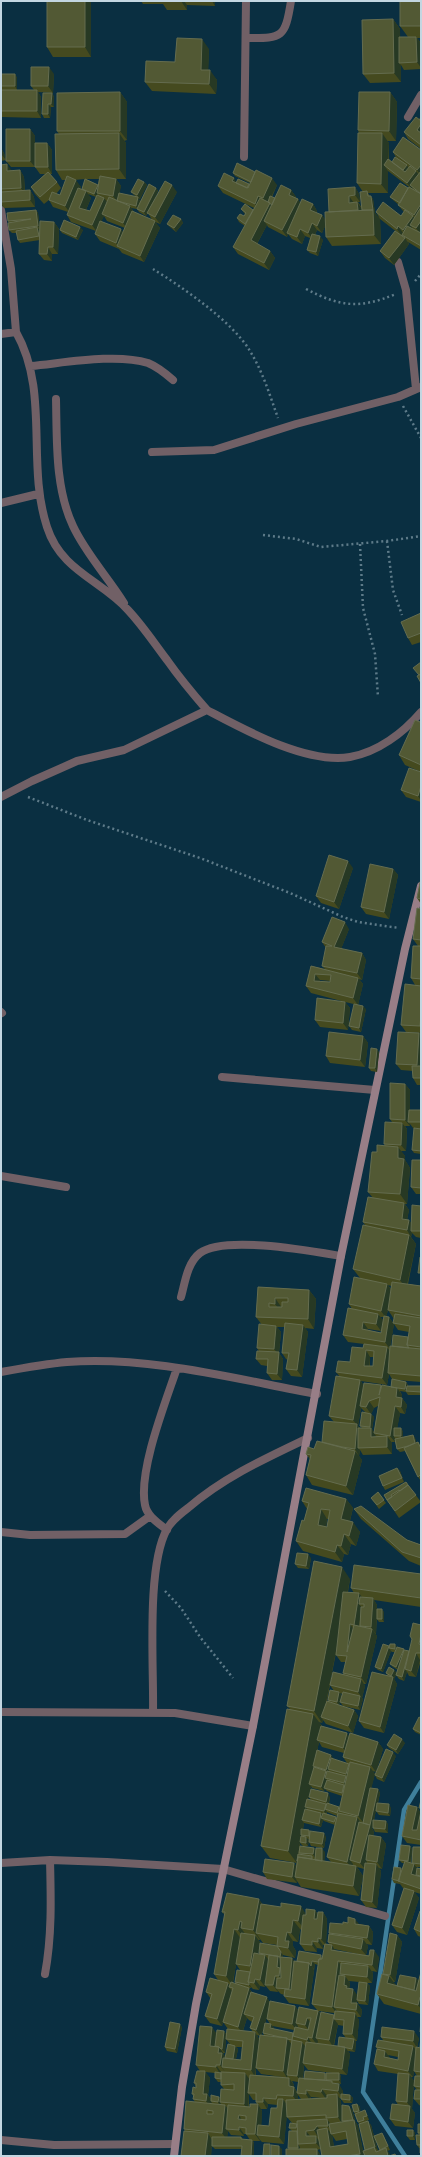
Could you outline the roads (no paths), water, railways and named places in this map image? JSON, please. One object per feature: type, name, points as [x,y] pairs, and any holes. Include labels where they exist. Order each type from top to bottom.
[{"type":"main road","points":[[174,2156],[182,2087],[222,1869],[253,1726],[375,1090],[410,929],[421,886]]},
{"type":"street","points":[[244,157],[246,1]]},
{"type":"street","points":[[246,38],[274,38],[279,35],[286,24],[291,1]]},
{"type":"street","points":[[408,117],[421,95]]},
{"type":"street","points":[[1,210],[10,263],[16,332],[23,344],[31,366],[36,410],[38,494],[47,528],[58,548],[75,569],[105,589],[127,608]]},
{"type":"street","points":[[152,452],[214,450],[282,428],[398,397],[418,388],[406,290],[398,262]]},
{"type":"street","points":[[1,334],[16,332]]},
{"type":"street","points":[[31,366],[83,360],[139,361],[159,369],[173,380]]},
{"type":"street","points":[[56,399],[59,469],[64,500],[73,526],[89,555],[127,608],[207,710],[283,745],[315,755],[330,757],[350,757],[378,746],[405,730],[421,712]]},
{"type":"street","points":[[1,503],[38,494]]},
{"type":"street","points":[[1,797],[77,762],[124,750],[207,710]]},
{"type":"street","points":[[222,1077],[375,1090]]},
{"type":"street","points":[[1,1176],[66,1187]]},
{"type":"street","points":[[181,1297],[191,1264],[200,1253],[211,1247],[254,1245],[342,1256]]},
{"type":"street","points":[[1,1372],[47,1364],[74,1362],[133,1363],[177,1368],[317,1394]]},
{"type":"street","points":[[166,1530],[150,1516],[145,1506],[144,1490],[154,1435],[177,1368]]},
{"type":"street","points":[[153,1712],[155,1580],[159,1553],[166,1530],[175,1518],[219,1484],[246,1468],[308,1438]]},
{"type":"street","points":[[1,1532],[30,1535],[125,1534],[150,1516]]},
{"type":"street","points":[[1,1712],[153,1712],[196,1716],[253,1726]]},
{"type":"street","points":[[45,1974],[50,1945],[52,1919],[50,1860]]},
{"type":"street","points":[[1,1862],[50,1860],[222,1869],[385,1916]]},
{"type":"street","points":[[1,2140],[54,2145],[175,2144]]},
{"type":"waterway","points":[[405,2156],[363,2092],[404,1810],[421,1782]]}]
